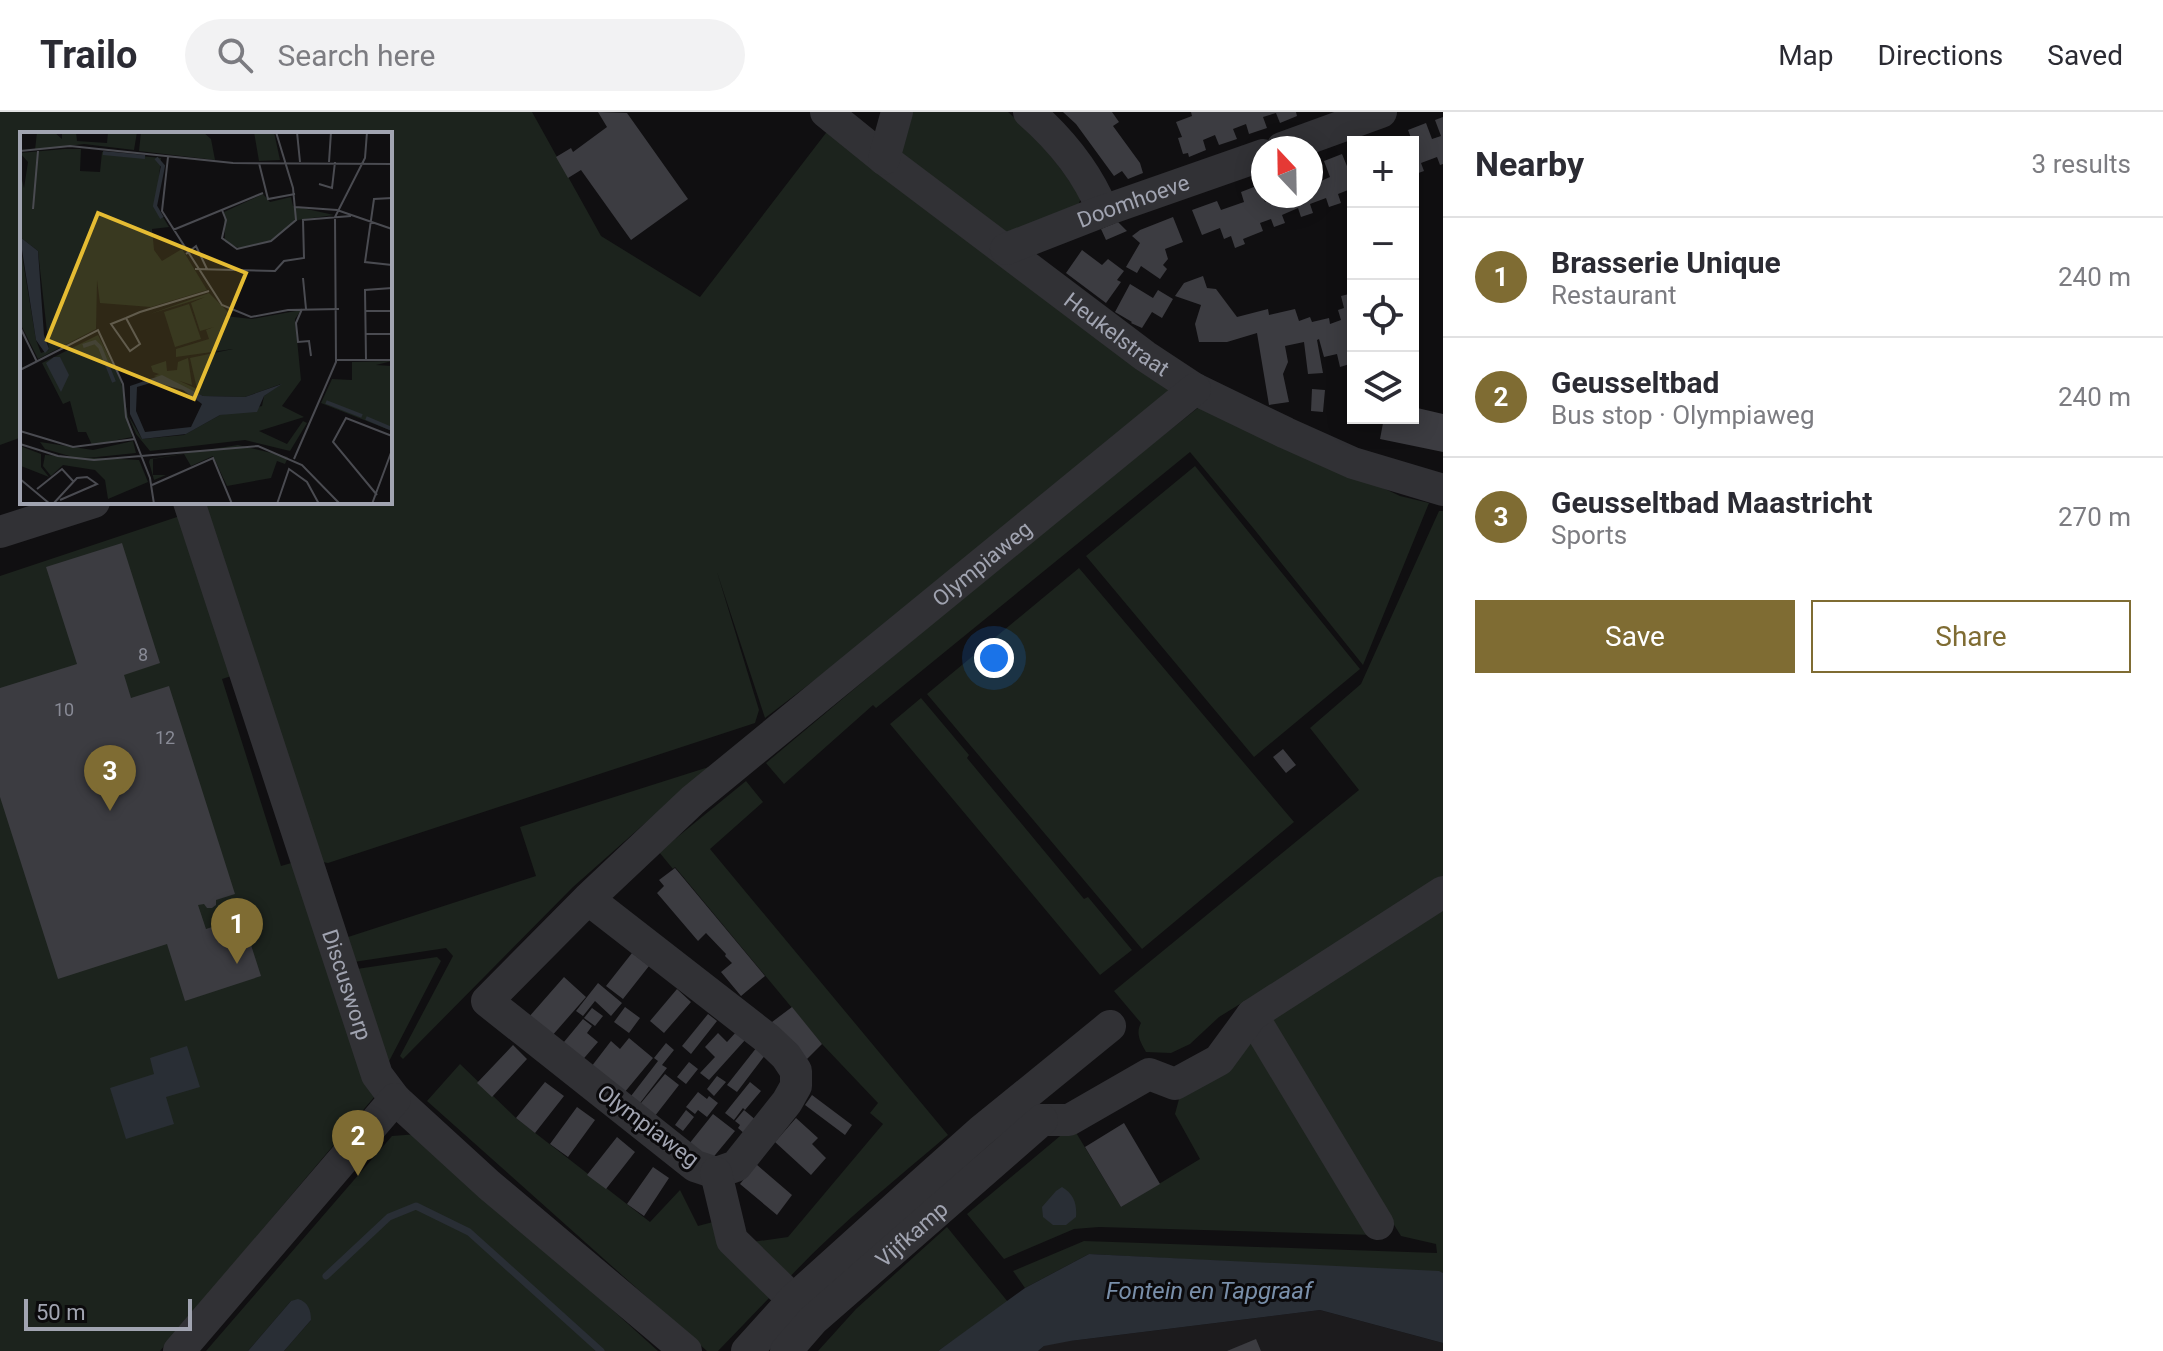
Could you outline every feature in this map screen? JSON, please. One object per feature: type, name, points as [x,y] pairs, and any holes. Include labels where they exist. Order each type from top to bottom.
[{"type":"street","name":"Heukelstraat","points":[[826,112],[1145,356],[1195,389],[1353,463],[1443,490]]},
{"type":"street","points":[[884,159],[897,112]]},
{"type":"street","points":[[1029,112],[1053,134],[1086,176],[1103,211]]},
{"type":"street","points":[[1315,136],[1381,112]]},
{"type":"street","name":"Doomhoeve","points":[[1006,249],[1251,159]]},
{"type":"street","name":"Olympiaweg","points":[[588,899],[768,1039],[796,1071],[796,1086],[787,1102],[736,1166],[716,1173],[695,1166],[487,1001],[588,899],[693,800],[1195,389]]},
{"type":"street","points":[[0,532],[88,504]]},
{"type":"street","name":"Discusworp","points":[[190,504],[377,1075],[395,1099],[489,1185],[686,1351]]},
{"type":"street","points":[[1110,1026],[1033,1109],[1069,1120],[1149,1074],[1175,1084],[1219,1060],[1252,1015],[1443,892]]},
{"type":"street","points":[[1252,1015],[1378,1224]]},
{"type":"street","points":[[179,1351],[395,1099]]},
{"type":"street","name":"Vijfkamp","points":[[936,1192],[981,1131],[1033,1109]]},
{"type":"street","name":"Vijfkamp","points":[[747,1351],[803,1310],[1033,1109]]},
{"type":"street","points":[[716,1173],[732,1240],[803,1310]]},
{"type":"street","name":"Vijfkamp","points":[[786,1351],[803,1310]]},
{"type":"shaded area","points":[[0,112],[532,112],[601,236],[700,297],[829,129],[1175,390],[1007,533],[765,718],[717,572],[759,710],[755,723],[328,863],[307,859],[244,672],[222,679],[281,866],[295,862],[375,1096],[160,1351],[0,1351],[0,576],[192,512],[206,504],[392,504],[392,132],[20,132],[20,438],[0,445]]},
{"type":"shaded area","points":[[909,112],[1008,112],[1039,142],[1065,174],[1081,198],[1077,208],[1006,234],[896,149]]},
{"type":"shaded area","points":[[1204,403],[1400,496],[1429,503],[1363,665],[1190,452],[876,708],[873,705],[784,784],[766,763],[1034,538]]},
{"type":"shaded area","points":[[1195,466],[1360,669],[1254,757],[1086,556]]},
{"type":"shaded area","points":[[1439,511],[1443,511],[1443,879],[1219,1017],[1190,1044],[1171,1053],[1146,1052],[1139,1035],[1141,1023],[1114,991],[1359,790],[1310,728],[1361,684]]},
{"type":"shaded area","points":[[1079,568],[1294,822],[1142,949],[927,694]]},
{"type":"shaded area","points":[[921,698],[1084,899],[1088,897],[1132,950],[1100,975],[890,724]]},
{"type":"shaded area","points":[[715,765],[573,887],[403,1059],[400,1056],[453,956],[446,948],[347,963],[345,938],[536,876],[520,827]]},
{"type":"shaded area","points":[[746,781],[763,802],[710,849],[948,1135],[845,1223],[786,1281],[745,1243],[788,1237],[883,1124],[870,1113],[878,1103],[822,1044],[675,867],[673,869],[659,852]]},
{"type":"shaded area","points":[[1443,900],[1443,1273],[1089,1254],[1025,1288],[1013,1271],[1084,1241],[1437,1253],[1436,1244],[1401,1236],[1265,1017]]},
{"type":"shaded area","points":[[437,957],[441,961],[384,1071],[350,970]]},
{"type":"shaded area","points":[[1250,1028],[1374,1235],[1099,1227],[1074,1229],[1004,1259],[967,1214],[1072,1126],[1121,1207],[1200,1159],[1175,1114],[1182,1088]]},
{"type":"shaded area","points":[[460,1064],[516,1118],[650,1222],[680,1190],[698,1226],[713,1222],[772,1295],[718,1351],[707,1351],[427,1101]]},
{"type":"shaded area","points":[[418,1134],[658,1351],[284,1351],[311,1320],[291,1301],[248,1351],[206,1351],[392,1136]]},
{"type":"shaded area","points":[[947,1227],[1008,1302],[938,1351],[818,1351],[856,1309]]},
{"type":"shaded area","points":[[1025,1288],[1070,1341],[1320,1310],[1443,1343],[1443,1351],[1038,1351],[1044,1346]]},
{"type":"water","points":[[187,1046],[200,1087],[166,1097],[174,1124],[126,1139],[110,1088],[154,1074],[150,1058]]},
{"type":"water","points":[[1062,1187],[1074,1200],[1076,1217],[1066,1225],[1053,1225],[1043,1217],[1042,1207]]},
{"type":"water","points":[[1089,1254],[1439,1271],[1443,1273],[1443,1343],[1320,1310],[1070,1341],[1044,1346],[1038,1351],[938,1351],[1025,1288]]},
{"type":"water","points":[[298,1299],[308,1307],[311,1320],[284,1351],[248,1351],[291,1301]]},
{"type":"building","points":[[598,112],[627,113],[688,199],[631,240],[581,170],[568,178],[556,157],[571,148],[573,152],[607,127]]},
{"type":"building","points":[[1063,112],[1112,112],[1119,122],[1113,126],[1140,163],[1143,173],[1128,179],[1122,171],[1114,176],[1076,124]]},
{"type":"building","points":[[1191,112],[1296,112],[1297,116],[1280,123],[1276,113],[1263,117],[1267,128],[1249,134],[1246,124],[1233,129],[1237,139],[1219,145],[1215,135],[1203,140],[1206,150],[1189,157],[1188,153],[1183,154],[1178,138],[1182,137],[1176,122],[1192,116]]},
{"type":"building","points":[[1443,117],[1443,164],[1440,165],[1437,157],[1421,163],[1424,171],[1419,173],[1419,136],[1410,136],[1408,130],[1426,123],[1432,139],[1441,136],[1435,120]]},
{"type":"building","points":[[1342,154],[1347,166],[1347,190],[1338,194],[1341,203],[1329,207],[1326,198],[1323,199],[1323,180],[1330,177],[1324,161]]},
{"type":"building","points":[[1251,188],[1251,208],[1298,208],[1282,215],[1285,223],[1274,227],[1271,219],[1260,223],[1263,231],[1243,239],[1245,244],[1235,248],[1231,236],[1224,239],[1220,228],[1202,235],[1192,210],[1217,201],[1221,210],[1244,202],[1241,192]]},
{"type":"building","points":[[1298,208],[1311,208],[1313,213],[1301,217]]},
{"type":"building","points":[[1173,217],[1183,242],[1165,249],[1168,259],[1163,265],[1167,269],[1160,279],[1141,266],[1137,273],[1126,267],[1140,243],[1132,236]]},
{"type":"building","points":[[1118,222],[1127,231],[1106,240],[1101,229]]},
{"type":"building","points":[[1082,250],[1102,265],[1108,259],[1124,271],[1117,280],[1121,282],[1106,303],[1066,273]]},
{"type":"building","points":[[1203,276],[1207,288],[1216,289],[1237,317],[1268,309],[1269,315],[1295,309],[1299,321],[1310,317],[1312,322],[1329,318],[1330,324],[1341,320],[1338,310],[1344,308],[1341,296],[1347,294],[1347,365],[1340,367],[1337,354],[1324,357],[1319,339],[1323,373],[1308,374],[1304,342],[1285,346],[1288,362],[1283,374],[1289,402],[1269,405],[1257,333],[1227,342],[1199,342],[1195,324],[1201,305],[1175,296],[1184,283]]},
{"type":"building","points":[[1130,284],[1153,298],[1158,290],[1173,299],[1162,318],[1152,312],[1142,328],[1115,312]]},
{"type":"building","points":[[1312,389],[1325,390],[1323,412],[1311,411]]},
{"type":"building","points":[[1419,408],[1443,414],[1443,452],[1380,439],[1383,424],[1419,424]]},
{"type":"building","points":[[122,543],[160,663],[124,675],[131,698],[169,686],[235,894],[216,900],[212,908],[198,905],[206,929],[242,917],[261,976],[185,1001],[167,944],[58,979],[0,797],[0,688],[77,664],[46,567]]},
{"type":"building","points":[[1283,749],[1296,765],[1286,773],[1273,757]]},
{"type":"building","points":[[675,868],[765,976],[741,996],[721,972],[732,963],[726,954],[706,933],[698,941],[657,893],[664,886],[659,880]]},
{"type":"building","points":[[632,953],[649,966],[623,999],[606,986]]},
{"type":"building","points":[[564,977],[586,997],[551,1037],[528,1018]]},
{"type":"building","points":[[598,983],[622,1003],[611,1016],[595,1001],[583,1016],[576,1011]]},
{"type":"building","points":[[677,989],[691,1002],[664,1033],[650,1021]]},
{"type":"building","points":[[625,1007],[640,1018],[629,1033],[614,1022]]},
{"type":"building","points":[[792,1007],[822,1044],[804,1062],[768,1025]]},
{"type":"building","points":[[592,1008],[603,1016],[595,1026],[584,1018]]},
{"type":"building","points":[[708,1014],[717,1021],[691,1054],[682,1046]]},
{"type":"building","points":[[583,1019],[592,1026],[587,1033],[598,1042],[579,1064],[559,1048]]},
{"type":"building","points":[[737,1031],[746,1039],[709,1080],[700,1073],[715,1057],[705,1047],[718,1033],[727,1042]]},
{"type":"building","points":[[629,1038],[653,1058],[619,1099],[588,1071],[611,1041],[620,1049]]},
{"type":"building","points":[[666,1043],[674,1050],[662,1065],[667,1068],[640,1103],[631,1096],[658,1061],[654,1058]]},
{"type":"building","points":[[513,1045],[527,1059],[492,1097],[477,1083]]},
{"type":"building","points":[[757,1047],[766,1054],[737,1092],[727,1085]]},
{"type":"building","points":[[689,1062],[698,1069],[686,1084],[677,1077]]},
{"type":"building","points":[[665,1074],[679,1085],[651,1121],[636,1109]]},
{"type":"building","points":[[717,1076],[726,1082],[714,1096],[707,1089]]},
{"type":"building","points":[[545,1082],[564,1096],[535,1133],[516,1118]]},
{"type":"building","points":[[750,1082],[761,1091],[734,1120],[725,1113]]},
{"type":"building","points":[[698,1092],[718,1103],[707,1117],[698,1110],[695,1114],[686,1107]]},
{"type":"building","points":[[812,1095],[852,1125],[845,1135],[805,1105]]},
{"type":"building","points":[[577,1107],[595,1120],[568,1157],[550,1144]]},
{"type":"building","points":[[686,1110],[694,1117],[683,1131],[675,1125]]},
{"type":"building","points":[[744,1110],[757,1121],[746,1135],[735,1121]]},
{"type":"building","points":[[713,1114],[735,1131],[706,1166],[685,1149]]},
{"type":"building","points":[[796,1118],[818,1138],[812,1144],[826,1158],[811,1175],[775,1142]]},
{"type":"building","points":[[1124,1123],[1160,1184],[1121,1207],[1085,1147]]},
{"type":"building","points":[[617,1137],[635,1152],[606,1189],[587,1175]]},
{"type":"building","points":[[756,1164],[792,1195],[777,1215],[740,1184]]},
{"type":"building","points":[[653,1167],[669,1178],[644,1216],[627,1204]]},
{"type":"building","points":[[1256,1339],[1261,1351],[1227,1351]]},
{"type":"waterway","name":"Fontein en Tapgraaf","points":[[326,1276],[389,1217],[416,1206],[469,1232],[601,1351]]},
{"type":"place","name":"Geusseltbad Maastricht","points":[[110,811]]},
{"type":"place","name":"Brasserie Unique","points":[[237,964]]},
{"type":"place","name":"Geusseltbad","points":[[358,1176]]}]
